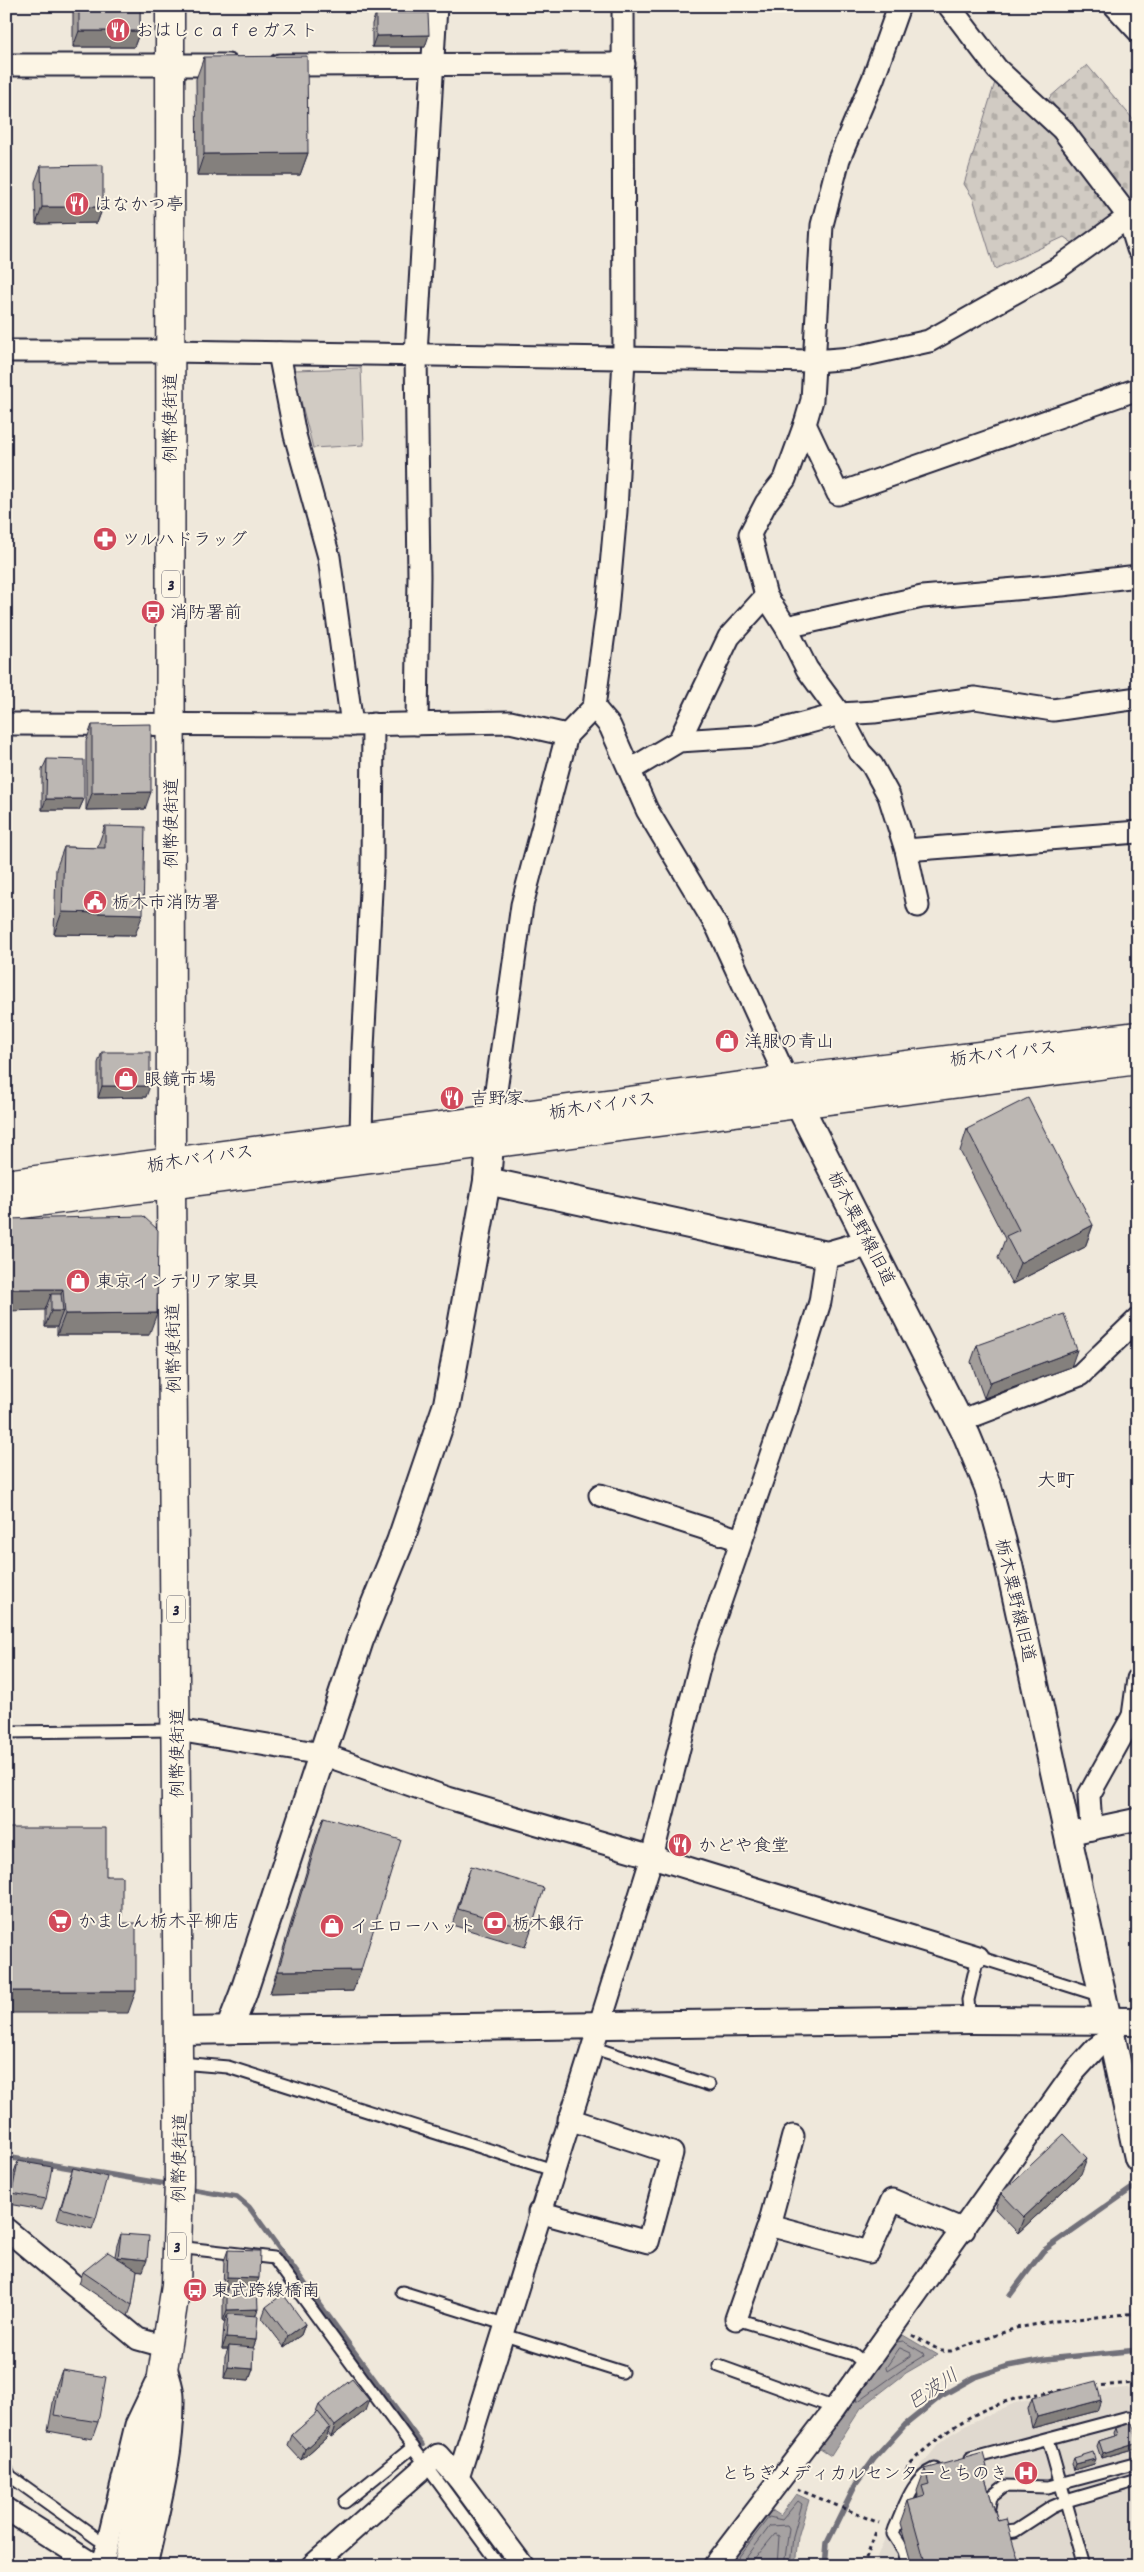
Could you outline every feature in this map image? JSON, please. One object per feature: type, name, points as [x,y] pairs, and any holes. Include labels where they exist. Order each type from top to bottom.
[{"type":"main road","name":"例幣使街道","points":[[128,2566],[149,2460],[166,2355],[176,2285],[177,2247],[180,2063],[171,1174],[170,6]]},
{"type":"main road","name":"栃木バイパス","points":[[6,1184],[171,1174],[793,1091],[1138,1036]]},
{"type":"main road","name":"栃木バイパス","points":[[793,1091],[1138,1060]]},
{"type":"main road","name":"栃木バイパス","points":[[6,1206],[361,1136],[490,1131]]},
{"type":"street","points":[[417,724],[419,566],[416,354],[436,6]]},
{"type":"street","points":[[229,2030],[244,1994],[360,1640],[400,1542],[448,1404],[486,1181],[490,1131],[522,905],[567,735],[594,707],[607,611],[615,520],[624,358],[623,6]]},
{"type":"street","points":[[899,6],[873,79],[839,159],[822,225],[812,400],[785,479],[766,503],[750,534],[766,596],[786,628],[807,668],[840,714],[860,752],[872,765],[889,796],[906,850],[918,906]]},
{"type":"street","points":[[949,6],[997,69],[1062,129],[1133,213],[1138,249]]},
{"type":"street","points":[[1115,6],[1138,31]]},
{"type":"street","points":[[6,65],[624,64]]},
{"type":"street","points":[[6,351],[279,352],[814,361],[852,358],[929,341],[1058,268],[1133,213]]},
{"type":"street","points":[[279,352],[295,436],[329,557],[362,724],[372,871],[363,1048],[361,1136]]},
{"type":"street","points":[[805,424],[838,494],[1138,389]]},
{"type":"street","points":[[786,628],[922,596],[1062,586],[1138,576]]},
{"type":"street","points":[[678,741],[729,636],[766,596]]},
{"type":"street","points":[[630,770],[678,741],[757,736],[840,714],[874,712],[975,698],[1053,710],[1138,698]]},
{"type":"street","points":[[594,707],[610,726],[647,810],[717,927],[793,1091]]},
{"type":"street","points":[[6,724],[172,725],[510,722],[567,735]]},
{"type":"street","points":[[906,850],[1138,832]]},
{"type":"street","name":"栃木粟野線旧道","points":[[793,1091],[960,1421],[988,1487],[1079,1831],[1107,2018],[1138,2158]]},
{"type":"street","points":[[486,1181],[827,1255],[869,1242]]},
{"type":"street","points":[[457,2486],[539,2212],[652,1857],[703,1652],[787,1408],[820,1302],[827,1255]]},
{"type":"street","points":[[960,1421],[1080,1375],[1138,1319]]},
{"type":"street","points":[[600,1495],[741,1540]]},
{"type":"street","points":[[1138,1679],[1135,1716],[1089,1796],[1079,1831],[1138,1819]]},
{"type":"street","points":[[177,1730],[322,1754],[448,1798],[652,1857],[978,1957]]},
{"type":"street","points":[[179,2031],[229,2030],[594,2037],[970,2020],[1107,2018],[1138,2021]]},
{"type":"street","points":[[714,2566],[835,2408],[865,2364],[964,2230],[1075,2071],[1096,2048],[1107,2018]]},
{"type":"street","points":[[539,2212],[648,2242],[672,2153],[569,2119]]},
{"type":"street","points":[[736,2319],[769,2225],[793,2136]]},
{"type":"street","points":[[769,2225],[869,2252],[892,2200],[964,2230]]},
{"type":"street","points":[[6,2229],[138,2339],[166,2355]]},
{"type":"street","points":[[102,2566],[136,2425],[166,2355]]},
{"type":"street","points":[[146,2566],[164,2486],[171,2428],[173,2395],[166,2355]]},
{"type":"street","points":[[312,2566],[438,2455],[457,2486],[524,2566]]},
{"type":"street","points":[[6,2510],[96,2566]]},
{"type":"lane","points":[[6,1732],[177,1730]]},
{"type":"lane","points":[[970,2020],[968,2000],[978,1957],[1107,2018]]},
{"type":"lane","points":[[594,2037],[709,2085]]},
{"type":"lane","points":[[180,2063],[228,2067],[553,2170]]},
{"type":"lane","points":[[177,2247],[274,2258],[426,2464]]},
{"type":"lane","points":[[402,2292],[622,2372]]},
{"type":"lane","points":[[736,2319],[853,2354],[865,2364]]},
{"type":"lane","points":[[718,2366],[835,2408]]},
{"type":"lane","points":[[908,2566],[904,2551],[893,2534],[919,2480],[924,2474],[949,2464],[1128,2417],[1138,2422]]},
{"type":"lane","points":[[1048,2439],[1084,2566]]},
{"type":"lane","points":[[345,2502],[413,2447]]},
{"type":"lane","points":[[1138,2463],[1048,2487],[1005,2486],[991,2497],[988,2509],[989,2516],[1000,2529],[1016,2532],[1052,2507],[1066,2501],[1138,2480]]},
{"type":"lane","points":[[6,2468],[10,2476],[18,2482],[98,2539],[108,2542]]},
{"type":"lane","points":[[457,2486],[500,2566]]},
{"type":"path","points":[[895,2323],[941,2351],[951,2351],[1016,2328],[1056,2321],[1138,2313]]},
{"type":"path","points":[[794,2488],[879,2523]]},
{"type":"shaded area","name":"とちぎメディカルセンターとちのき","points":[[1138,2387],[1138,2566],[873,2566],[911,2478],[938,2445],[951,2434],[970,2423],[1015,2403],[1058,2394]]},
{"type":"green space","points":[[1087,65],[1138,125],[1138,204],[1131,210],[1049,98]]},
{"type":"green space","points":[[996,79],[1052,128],[1118,217],[1077,246],[1064,237],[995,269],[973,198],[964,184]]},
{"type":"green space","points":[[361,368],[364,445],[313,448],[293,370]]},
{"type":"water","points":[[903,2335],[937,2355],[906,2373],[861,2408],[831,2455],[817,2446],[893,2337]]},
{"type":"water","points":[[796,2494],[809,2500],[798,2537],[795,2566],[725,2566],[769,2509],[780,2516]]},
{"type":"building","points":[[79,6],[140,6],[140,31],[79,31]]},
{"type":"building","points":[[376,13],[428,13],[429,35],[376,36]]},
{"type":"building","points":[[307,56],[308,153],[204,154],[204,57]]},
{"type":"building","points":[[103,165],[103,207],[42,207],[41,166]]},
{"type":"building","points":[[151,724],[151,792],[92,793],[92,725]]},
{"type":"building","points":[[47,759],[84,760],[84,799],[46,799]]},
{"type":"building","name":"栃木市消防署","points":[[105,826],[145,827],[143,914],[62,912],[64,847],[105,848]]},
{"type":"building","points":[[102,1052],[150,1052],[150,1086],[102,1086]]},
{"type":"building","points":[[1028,1098],[1093,1225],[1020,1263],[1006,1236],[1019,1230],[967,1129]]},
{"type":"building","name":"東京インテリア家具","points":[[143,1216],[158,1230],[157,1313],[65,1314],[63,1289],[6,1289],[6,1219]]},
{"type":"building","points":[[51,1294],[61,1294],[63,1311],[51,1311]]},
{"type":"building","points":[[1064,1314],[1077,1350],[990,1382],[977,1345]]},
{"type":"building","name":"イエローハット","points":[[324,1817],[401,1840],[361,1970],[278,1971]]},
{"type":"building","name":"かましん栃木平柳店","points":[[6,1828],[106,1828],[106,1876],[122,1876],[122,1923],[136,1923],[136,1991],[6,1991]]},
{"type":"building","points":[[471,1866],[544,1888],[531,1930],[458,1909]]},
{"type":"building","points":[[1064,2134],[1087,2158],[1024,2217],[1001,2193]]},
{"type":"building","points":[[18,2161],[52,2167],[46,2199],[12,2193]]},
{"type":"building","points":[[73,2168],[107,2177],[96,2218],[61,2208]]},
{"type":"building","points":[[121,2234],[149,2236],[147,2260],[118,2257]]},
{"type":"building","points":[[228,2250],[260,2251],[259,2278],[227,2277]]},
{"type":"building","points":[[108,2252],[137,2270],[132,2305],[83,2272]]},
{"type":"building","points":[[227,2287],[257,2287],[258,2309],[227,2310]]},
{"type":"building","points":[[283,2294],[305,2324],[288,2336],[266,2307]]},
{"type":"building","points":[[228,2314],[258,2316],[256,2340],[226,2338]]},
{"type":"building","points":[[229,2346],[254,2348],[253,2369],[228,2367]]},
{"type":"building","points":[[62,2370],[106,2377],[98,2422],[54,2415]]},
{"type":"building","points":[[352,2379],[369,2400],[335,2426],[319,2405]]},
{"type":"building","points":[[1096,2381],[1101,2400],[1037,2417],[1032,2398]]},
{"type":"building","points":[[318,2412],[330,2427],[305,2449],[292,2435]]},
{"type":"building","points":[[1132,2423],[1138,2442],[1103,2453],[1099,2441],[1118,2435],[1116,2428]]},
{"type":"building","points":[[1093,2452],[1095,2459],[1076,2464],[1074,2458]]},
{"type":"building","points":[[983,2453],[987,2467],[982,2469],[998,2521],[1006,2519],[1020,2566],[926,2566],[908,2501],[925,2496],[922,2486],[929,2484],[925,2469]]},
{"type":"building","points":[[1080,2559],[1081,2566],[1052,2566]]},
{"type":"waterway","points":[[6,2157],[171,2185]]},
{"type":"waterway","points":[[185,2188],[237,2197],[249,2207],[422,2445]]},
{"type":"waterway","points":[[1010,2295],[1043,2251],[1131,2189],[1138,2188]]},
{"type":"waterway","name":"巴波川","points":[[825,2566],[827,2543],[856,2484],[874,2459],[905,2425],[941,2396],[975,2377],[1008,2366],[1046,2359],[1138,2350]]},
{"type":"waterway","points":[[475,2519],[509,2566]]},
{"type":"place","name":"おはしｃａｆｅガスト","points":[[118,30]]},
{"type":"place","name":"はなかつ亭","points":[[77,204]]},
{"type":"place","name":"ツルハドラッグ","points":[[105,539]]},
{"type":"place","name":"消防署前","points":[[153,612]]},
{"type":"place","name":"栃木市消防署","points":[[95,902]]},
{"type":"place","name":"洋服の青山","points":[[727,1041]]},
{"type":"place","name":"眼鏡市場","points":[[126,1079]]},
{"type":"place","name":"吉野家","points":[[452,1098]]},
{"type":"place","name":"東京インテリア家具","points":[[78,1281]]},
{"type":"place","name":"かどや食堂","points":[[680,1845]]},
{"type":"place","name":"かましん栃木平柳店","points":[[60,1921]]},
{"type":"place","name":"栃木銀行","points":[[495,1923]]},
{"type":"place","name":"イエローハット","points":[[332,1926]]},
{"type":"place","name":"東武跨線橋南","points":[[195,2290]]},
{"type":"place","name":"とちぎメディカルセンターとちのき","points":[[1026,2473]]},
{"type":"district","name":"大町","points":[[1056,1479]]}]
